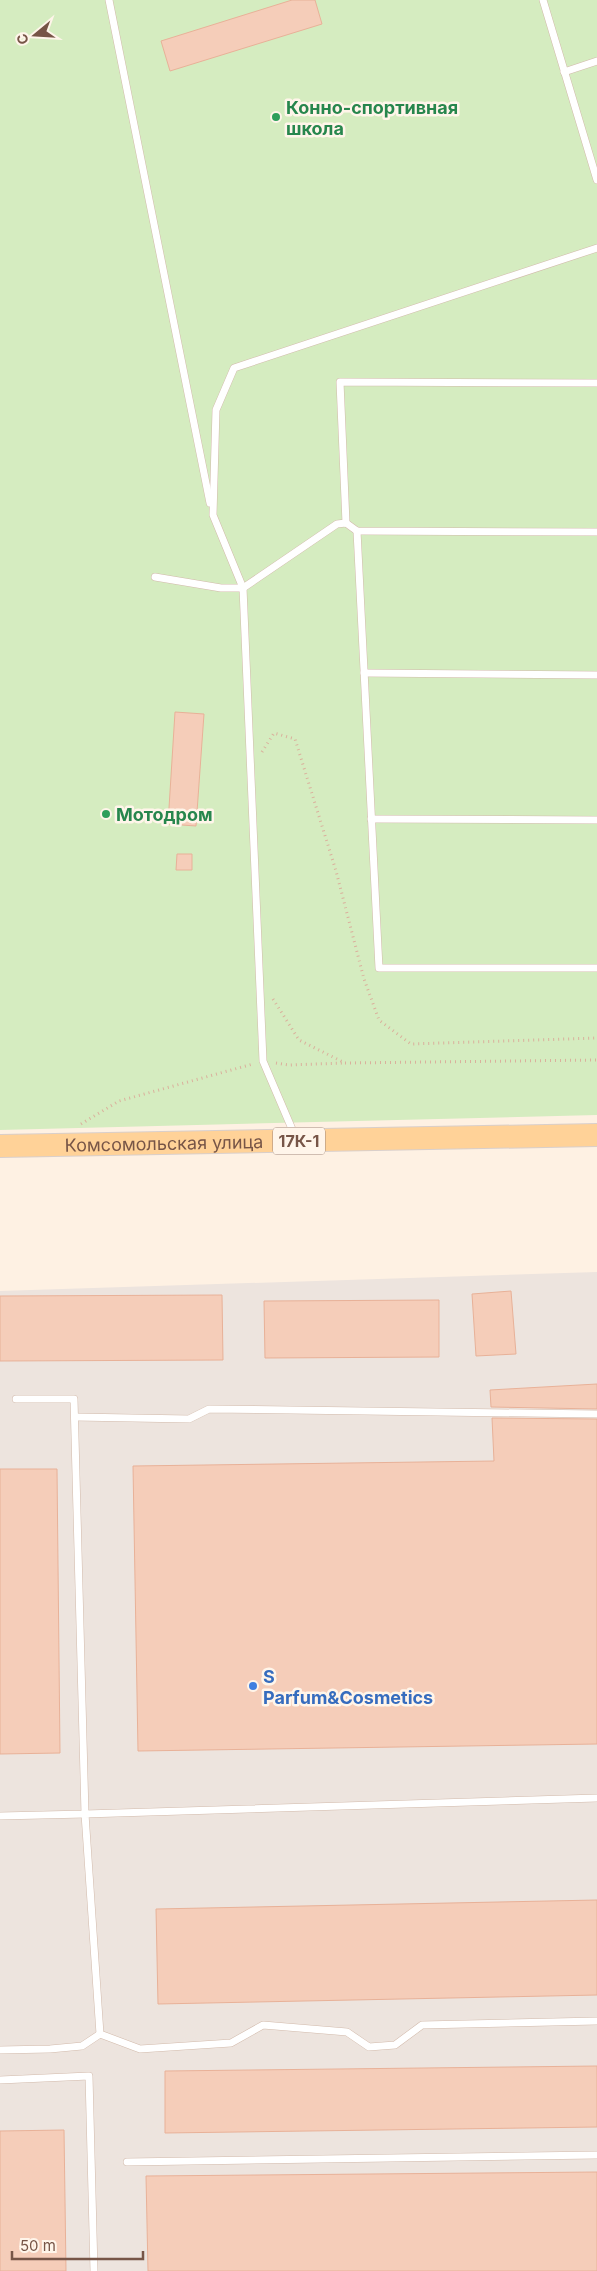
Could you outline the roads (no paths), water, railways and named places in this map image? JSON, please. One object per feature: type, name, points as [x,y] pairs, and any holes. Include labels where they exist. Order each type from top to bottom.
[{"type":"main road","name":"Комсомольская улица","points":[[0,1146],[597,1135]]},
{"type":"lane","points":[[109,0],[213,515],[243,588],[263,1061],[298,1141]]},
{"type":"lane","points":[[543,0],[597,180]]},
{"type":"lane","points":[[564,72],[597,61]]},
{"type":"lane","points":[[213,515],[216,410],[234,368],[597,248]]},
{"type":"lane","points":[[346,523],[340,382],[597,383]]},
{"type":"lane","points":[[155,577],[221,588],[243,588],[337,524],[346,523],[357,531],[597,532]]},
{"type":"lane","points":[[357,531],[378,968],[597,968]]},
{"type":"lane","points":[[364,673],[597,675]]},
{"type":"lane","points":[[371,819],[597,820]]},
{"type":"lane","points":[[16,1399],[74,1399],[85,1814],[100,2034]]},
{"type":"lane","points":[[75,1418],[189,1419],[209,1408],[597,1414]]},
{"type":"lane","points":[[0,1816],[597,1798]]},
{"type":"lane","points":[[100,2034],[140,2049],[231,2043],[263,2025],[347,2032],[369,2047],[395,2045],[422,2025],[597,2021]]},
{"type":"lane","points":[[0,2050],[82,2046],[100,2034]]},
{"type":"lane","points":[[0,2080],[89,2076],[94,2271]]},
{"type":"lane","points":[[127,2162],[597,2155]]},
{"type":"place","name":"Конно-спортивная школа","points":[[276,117]]},
{"type":"place","name":"Мотодром","points":[[106,814]]},
{"type":"place","name":"S Parfum&Cosmetics","points":[[253,1686]]}]
